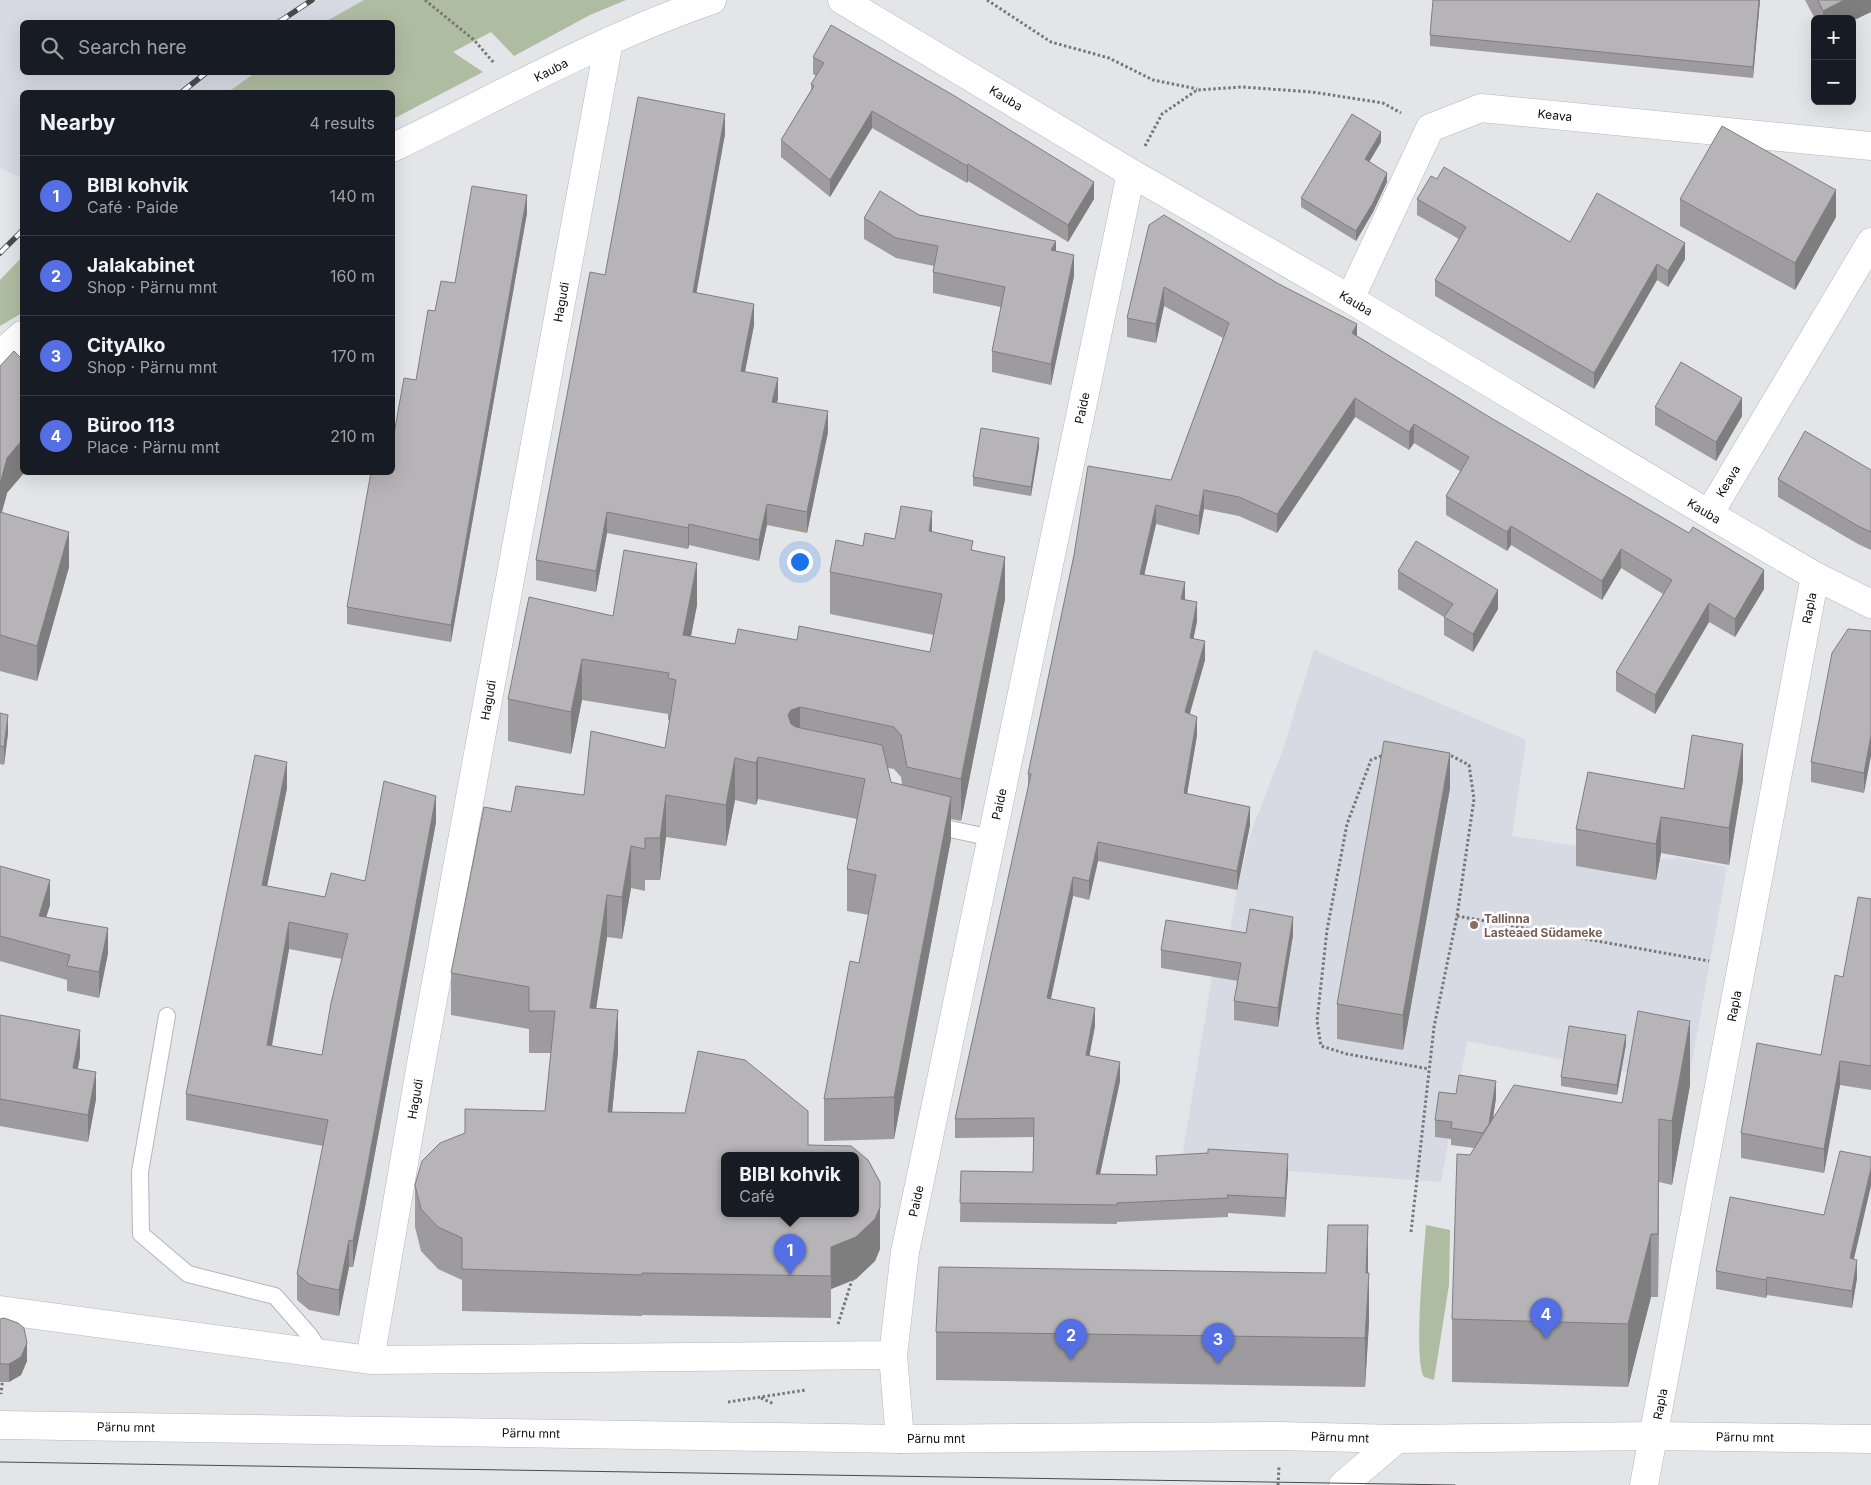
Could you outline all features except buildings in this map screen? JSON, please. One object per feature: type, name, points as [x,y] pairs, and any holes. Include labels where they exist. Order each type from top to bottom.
[{"type":"street","name":"Kauba","points":[[395,147],[609,41],[664,16],[712,0]]},
{"type":"street","name":"Kauba","points":[[842,0],[1131,173],[1350,299],[1709,514],[1815,576],[1871,604]]},
{"type":"street","name":"Hagudi","points":[[370,1360],[423,1054],[609,41]]},
{"type":"street","name":"Keava","points":[[1430,128],[1481,108],[1871,146]]},
{"type":"street","points":[[1350,299],[1430,128]]},
{"type":"street","name":"Paide","points":[[900,1438],[893,1355],[905,1252],[1131,173]]},
{"type":"street","name":"Keava","points":[[1709,514],[1871,242]]},
{"type":"street","points":[[0,355],[20,337]]},
{"type":"street","name":"Rapla","points":[[1644,1485],[1815,576]]},
{"type":"street","points":[[0,1310],[370,1360],[893,1355]]},
{"type":"street","name":"Pärnu mnt","points":[[0,1425],[900,1438],[1280,1436],[1397,1439],[1654,1436],[1871,1439]]},
{"type":"street","points":[[1343,1485],[1397,1439]]},
{"type":"lane","points":[[917,822],[992,838]]},
{"type":"lane","points":[[167,1016],[140,1172],[141,1234],[188,1274],[274,1296],[310,1336],[321,1354]]},
{"type":"path","points":[[424,0],[474,40],[516,88]]},
{"type":"path","points":[[987,0],[1051,42],[1109,58],[1153,80],[1197,90],[1260,88],[1312,92],[1383,103],[1430,128]]},
{"type":"path","points":[[1131,173],[1162,114],[1197,90]]},
{"type":"path","points":[[1395,751],[1371,760],[1347,824],[1327,930],[1317,1021],[1322,1046],[1347,1054],[1429,1069]]},
{"type":"path","points":[[1411,1232],[1434,1027],[1457,916],[1474,799],[1470,765],[1444,752]]},
{"type":"path","points":[[1457,916],[1742,967]]},
{"type":"path","points":[[834,1325],[839,1323],[854,1276]]},
{"type":"path","points":[[0,1375],[3,1376],[0,1395]]},
{"type":"path","points":[[722,1403],[808,1390]]},
{"type":"shaded area","points":[[0,0],[364,0],[329,20],[20,20],[20,75],[252,75],[231,90],[20,90],[20,177],[0,168]]},
{"type":"shaded area","name":"Tallinna Lasteaed Südameke","points":[[1314,650],[1526,740],[1512,836],[1660,859],[1680,858],[1727,867],[1688,1084],[1467,1041],[1441,1182],[1289,1171],[1182,1157],[1212,977],[1222,977],[1237,890],[1251,832],[1282,752]]},
{"type":"green space","points":[[364,0],[626,0],[590,15],[514,56],[491,32],[453,52],[483,72],[395,118],[395,90],[231,90],[252,75],[395,75],[395,20],[329,20]]},
{"type":"green space","points":[[20,259],[20,314],[0,326],[0,280]]},
{"type":"green space","points":[[1426,1225],[1450,1230],[1449,1285],[1434,1380],[1424,1377],[1419,1349],[1420,1304]]},
{"type":"tram line","points":[[0,1462],[1455,1485]]},
{"type":"railway","points":[[282,20],[312,0]]},
{"type":"railway","points":[[184,90],[203,75]]},
{"type":"railway","points":[[0,253],[20,233]]},
{"type":"place","name":"Tallinna Lasteaed Südameke","points":[[1474,925]]},
{"type":"place","name":"BIBI kohvik","points":[[790,1275]]},
{"type":"place","name":"Büroo 113","points":[[1546,1339]]},
{"type":"place","name":"Jalakabinet","points":[[1071,1360]]},
{"type":"place","name":"CityAlko","points":[[1218,1364]]}]
